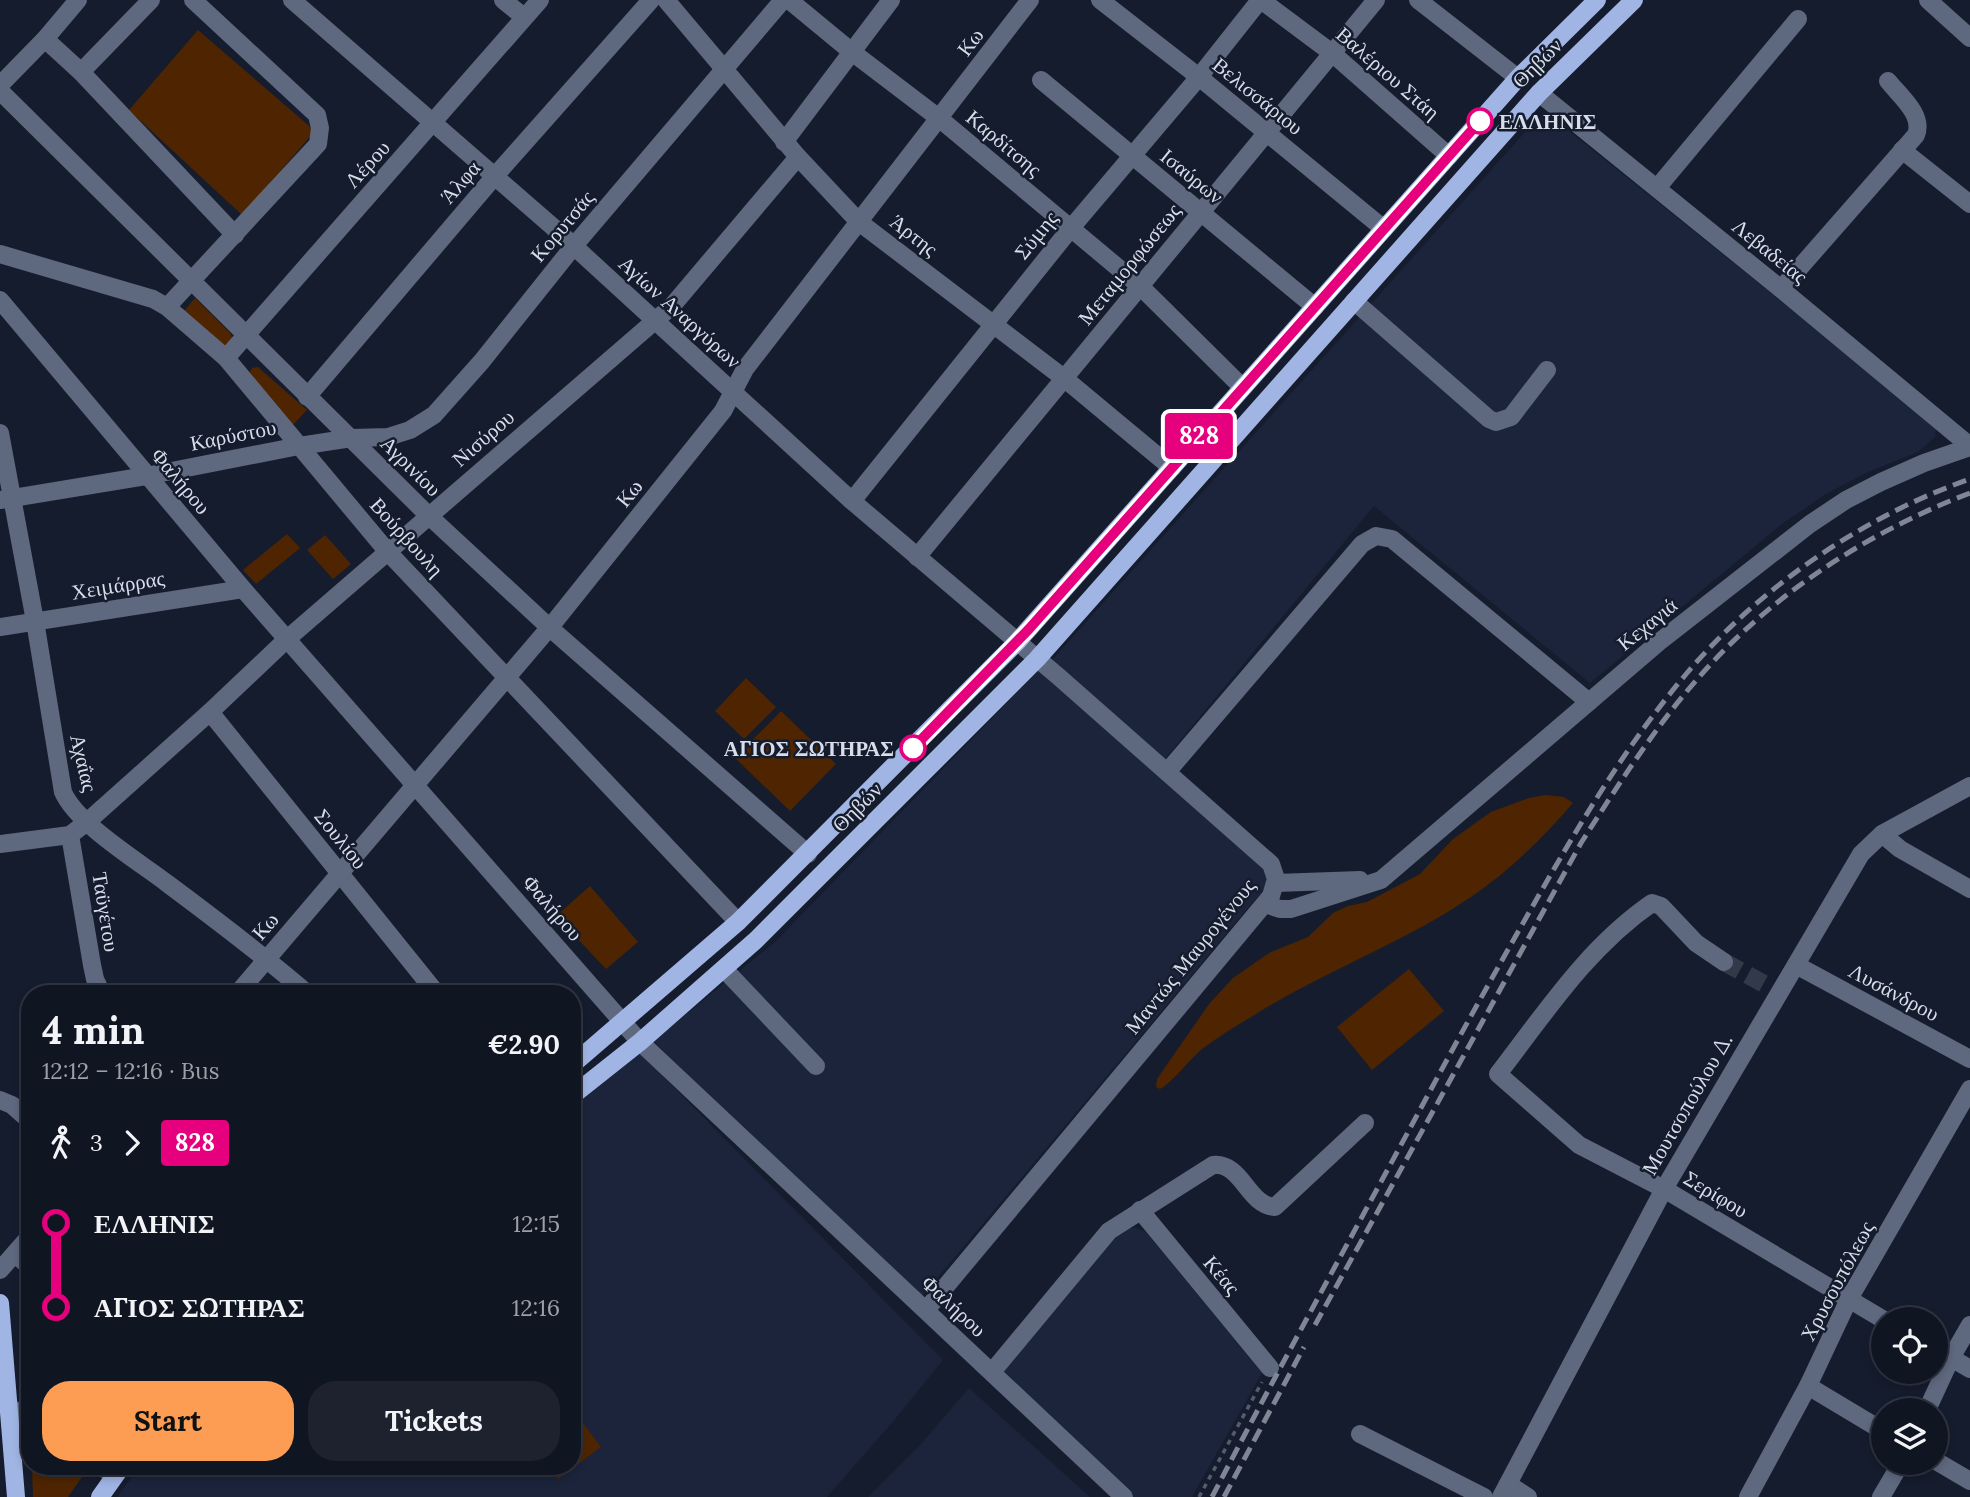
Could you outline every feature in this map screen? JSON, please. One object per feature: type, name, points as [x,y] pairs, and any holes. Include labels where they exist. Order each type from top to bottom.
[{"type":"main road","name":"Θηβών","points":[[581,1057],[738,922],[1017,642],[1518,78],[1597,0]]},
{"type":"main road","name":"Θηβών","points":[[581,1089],[640,1042],[766,930],[1037,659],[1539,93],[1634,0]]},
{"type":"main road","points":[[0,1303],[16,1497]]},
{"type":"main road","points":[[100,1497],[110,1475]]},
{"type":"street","points":[[0,85],[78,0]]},
{"type":"street","points":[[81,72],[151,0]]},
{"type":"street","points":[[167,307],[318,144],[320,128],[317,115],[193,0]]},
{"type":"street","points":[[503,0],[524,17]]},
{"type":"street","name":"Λέρου","points":[[226,358],[540,0]]},
{"type":"street","name":"Άλφα","points":[[307,397],[494,177],[651,0]]},
{"type":"street","name":"Κορυτσάς","points":[[352,438],[388,437],[410,430],[434,415],[482,362],[573,247],[783,0]]},
{"type":"street","name":"Καρδίτσης","points":[[789,0],[940,119],[1140,286],[1242,387]]},
{"type":"street","points":[[785,142],[891,0]]},
{"type":"street","name":"Κω","points":[[244,985],[550,628],[723,411],[745,369],[1030,0]]},
{"type":"street","name":"Βελισσάριου","points":[[1100,0],[1269,133],[1384,229]]},
{"type":"street","name":"Σύμης","points":[[852,501],[1071,228],[1199,77],[1260,0]]},
{"type":"street","name":"Βαλέριου Στάη","points":[[1260,0],[1332,53],[1449,156]]},
{"type":"street","name":"Μεταμορφώσεως","points":[[917,557],[1376,0]]},
{"type":"street","points":[[1928,0],[1970,38]]},
{"type":"street","name":"Άρτης","points":[[670,2],[798,158],[859,222],[1065,379],[1172,468]]},
{"type":"street","points":[[1426,2],[1518,78]]},
{"type":"street","name":"Αγίων Αναργύρων","points":[[303,3],[733,390],[852,501],[1037,659]]},
{"type":"street","points":[[1657,188],[1798,19]]},
{"type":"street","points":[[45,39],[81,72],[235,235]]},
{"type":"street","name":"Ισαύρων","points":[[1041,80],[1315,307]]},
{"type":"street","points":[[1781,289],[1916,135],[1918,121],[1888,81]]},
{"type":"street","name":"Αγρινίου","points":[[0,91],[428,515],[550,628],[808,854]]},
{"type":"street","name":"Λεβαδείας","points":[[1539,93],[1781,289],[1970,447]]},
{"type":"street","points":[[1902,150],[1970,204]]},
{"type":"street","name":"Νισύρου","points":[[70,835],[387,551],[672,306],[798,158]]},
{"type":"street","name":"Βούρβουλη","points":[[0,254],[133,291],[167,307],[226,358],[387,551],[738,922]]},
{"type":"street","name":"Φαλήρου","points":[[0,300],[243,589],[622,1023],[1125,1497]]},
{"type":"street","points":[[1354,301],[1489,419],[1496,422],[1511,417],[1548,370]]},
{"type":"street","name":"Αχαΐας","points":[[0,433],[5,499],[35,621],[63,792],[68,803],[87,822],[267,958],[298,985]]},
{"type":"street","name":"Καρύστου","points":[[5,499],[352,438]]},
{"type":"street","name":"Κεχαγιά","points":[[1265,904],[1291,909],[1381,880],[1721,592],[1810,524],[1846,500],[1924,463],[1970,447]]},
{"type":"street","points":[[1167,772],[1362,544],[1376,536],[1392,538],[1589,702]]},
{"type":"street","name":"Χειμάρρας","points":[[0,627],[243,589]]},
{"type":"street","name":"Μαντώς Μαυρογένους","points":[[926,1310],[1271,897],[1276,883],[1270,863],[1037,659]]},
{"type":"street","name":"Σουλίου","points":[[210,712],[430,985]]},
{"type":"street","name":"Μουτσοπούλου Δ.","points":[[1505,1491],[1773,989],[1796,965],[1861,854],[1882,834],[1970,786]]},
{"type":"street","points":[[1882,834],[1900,849],[1970,889]]},
{"type":"street","points":[[0,844],[70,835]]},
{"type":"street","name":"Ταϋγέτου","points":[[70,835],[98,985]]},
{"type":"street","points":[[1276,883],[1381,880]]},
{"type":"street","name":"Σερίφου","points":[[1724,962],[1696,943],[1661,906],[1652,903],[1578,969],[1498,1074],[1579,1145],[1664,1189],[1871,1312]]},
{"type":"street","name":"Λυσάνδρου","points":[[1796,965],[1970,1059]]},
{"type":"street","points":[[724,968],[816,1066]]},
{"type":"street","name":"Χρυσουπόλεως","points":[[1748,1497],[1808,1386],[1849,1299],[1970,1089]]},
{"type":"street","points":[[0,1100],[21,1109]]},
{"type":"street","points":[[992,1373],[1109,1231],[1140,1210],[1204,1168],[1219,1164],[1231,1169],[1263,1205],[1275,1207],[1365,1123]]},
{"type":"street","name":"Κέας","points":[[1140,1210],[1270,1368]]},
{"type":"street","points":[[0,1270],[21,1247]]},
{"type":"street","points":[[15,1254],[21,1259]]},
{"type":"street","points":[[1948,1349],[1970,1325]]},
{"type":"street","points":[[1948,1357],[1970,1369]]},
{"type":"street","points":[[1808,1386],[1871,1424]]},
{"type":"street","points":[[9,1407],[21,1414]]},
{"type":"street","points":[[1360,1434],[1484,1497]]},
{"type":"street","points":[[1948,1468],[1970,1480]]},
{"type":"street","points":[[1881,1497],[1894,1475]]},
{"type":"street","points":[[1505,1491],[1528,1497]]},
{"type":"path","points":[[1199,1497],[1270,1368]]},
{"type":"shaded area","points":[[198,30],[315,131],[242,215],[129,110]]},
{"type":"shaded area","points":[[1544,111],[1933,423],[1936,428],[1935,437],[1918,452],[1868,472],[1826,494],[1782,524],[1590,683],[1374,506],[1165,759],[1052,660]]},
{"type":"shaded area","points":[[195,298],[231,334],[231,345],[224,345],[184,311]]},
{"type":"shaded area","points":[[258,367],[307,410],[292,426],[249,373],[252,368]]},
{"type":"shaded area","points":[[287,534],[300,548],[256,584],[243,570]]},
{"type":"shaded area","points":[[325,535],[351,564],[333,579],[307,550]]},
{"type":"shaded area","points":[[1039,670],[1266,871],[1268,876],[1264,889],[918,1301],[653,1041],[774,943]]},
{"type":"shaded area","points":[[746,678],[776,707],[744,739],[715,711]]},
{"type":"shaded area","points":[[781,711],[836,764],[790,811],[735,758]]},
{"type":"shaded area","points":[[1546,795],[1564,797],[1573,803],[1525,853],[1485,887],[1418,929],[1309,984],[1242,1022],[1202,1049],[1164,1087],[1156,1087],[1157,1079],[1209,1004],[1233,978],[1269,953],[1308,937],[1333,913],[1367,902],[1420,874],[1453,839],[1491,812],[1529,798]]},
{"type":"shaded area","points":[[590,886],[638,942],[606,969],[556,916]]},
{"type":"shaded area","points":[[1409,969],[1444,1011],[1372,1070],[1337,1027]]},
{"type":"shaded area","points":[[640,1053],[943,1360],[827,1497],[117,1497],[133,1475],[581,1475],[581,1101]]},
{"type":"shaded area","points":[[1126,1228],[1146,1232],[1262,1373],[1192,1497],[1133,1497],[999,1378],[1118,1231]]},
{"type":"shaded area","points":[[969,1388],[1090,1497],[868,1497],[920,1445]]},
{"type":"shaded area","points":[[581,1420],[601,1447],[581,1462]]},
{"type":"shaded area","points":[[32,1475],[83,1475],[68,1497],[33,1497]]},
{"type":"tunnel","points":[[1724,962],[1766,985]]},
{"type":"railway","points":[[1212,1497],[1509,948],[1590,809],[1646,725],[1716,641],[1781,584],[1853,534],[1930,494],[1970,479]]},
{"type":"railway","points":[[1315,1325],[1581,843],[1674,707],[1737,638],[1797,587],[1830,564],[1898,525],[1970,493]]},
{"type":"railway","points":[[1224,1497],[1304,1347]]},
{"type":"bus line","name":"828","points":[[913,748],[1029,629],[1480,121]]},
{"type":"place","name":"ΕΛΛΗΝΙΣ","points":[[1480,121]]},
{"type":"place","name":"ΑΓΙΟΣ ΣΩΤΗΡΑΣ","points":[[913,748]]}]
